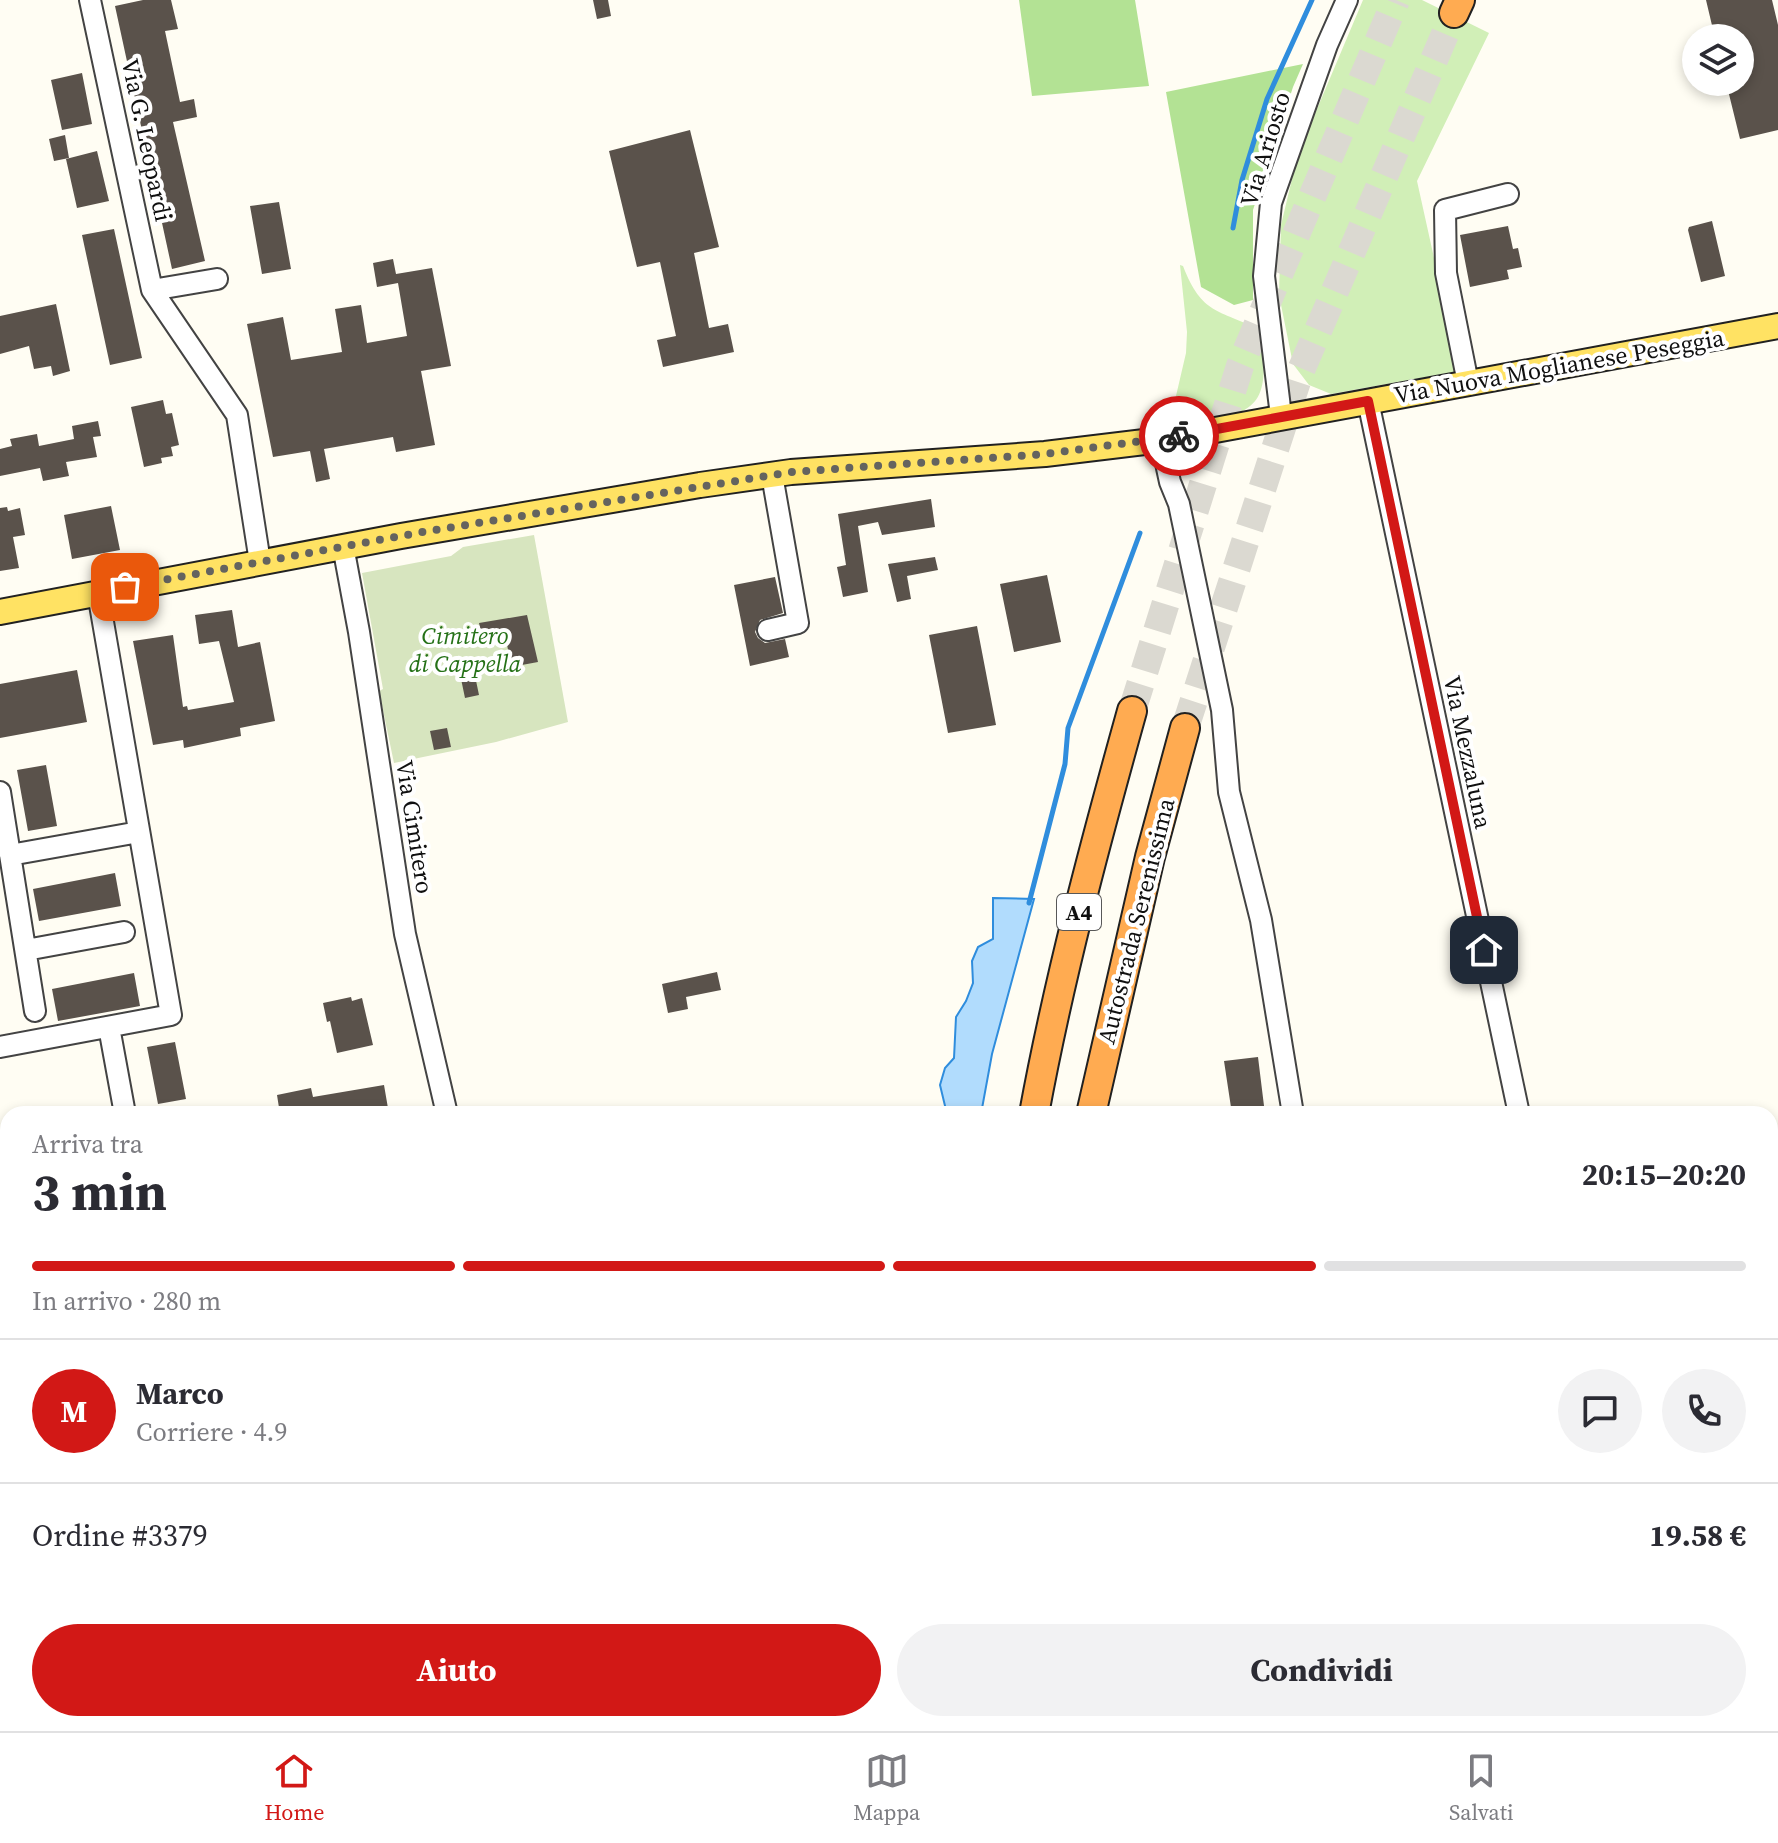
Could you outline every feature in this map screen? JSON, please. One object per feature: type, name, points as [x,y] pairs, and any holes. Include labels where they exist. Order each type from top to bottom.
[{"type":"highway","name":"A4","points":[[1035,1106],[1047,1044],[1097,838],[1132,711]]},
{"type":"highway","name":"Autostrada Serenissima","points":[[1093,1106],[1150,857],[1185,728]]},
{"type":"main road","name":"Via Nuova Moglianese Peseggia","points":[[0,612],[343,546],[772,475],[1045,454],[1161,440],[1778,326]]},
{"type":"street","name":"Via G. Leopardi","points":[[90,0],[152,290],[237,415],[260,562]]},
{"type":"street","name":"Via Ariosto","points":[[1281,416],[1264,276],[1271,203],[1327,45],[1347,0]]},
{"type":"street","points":[[1468,383],[1446,273],[1445,210],[1508,194]]},
{"type":"street","points":[[152,290],[217,279]]},
{"type":"street","name":"Via Mezzaluna","points":[[1368,401],[1517,1106]]},
{"type":"street","points":[[1161,440],[1170,482],[1179,504],[1222,710],[1229,792],[1261,920],[1292,1106]]},
{"type":"street","points":[[768,630],[798,623],[772,475]]},
{"type":"street","name":"Via Cimitero","points":[[343,546],[405,934],[445,1106]]},
{"type":"street","points":[[0,1047],[171,1015],[98,593]]},
{"type":"street","points":[[0,792],[35,1011]]},
{"type":"street","points":[[10,855],[139,832]]},
{"type":"street","points":[[26,950],[124,932]]},
{"type":"street","points":[[109,1027],[124,1106]]},
{"type":"green space","points":[[1019,0],[1135,0],[1149,86],[1032,96]]},
{"type":"green space","points":[[1363,0],[1422,0],[1489,33],[1417,181],[1459,371],[1331,394],[1309,385],[1293,364],[1279,295],[1281,225],[1298,154]]},
{"type":"green space","points":[[1303,64],[1253,210],[1253,300],[1234,305],[1201,287],[1166,92]]},
{"type":"green space","points":[[1180,265],[1205,302],[1260,330],[1263,382],[1258,397],[1249,407],[1235,414],[1169,426],[1186,353],[1187,332]]},
{"type":"green space","name":"Cimitero di Cappella","points":[[534,535],[568,722],[496,742],[394,763],[379,691],[383,689],[362,573],[451,556],[463,547]]},
{"type":"water","points":[[993,898],[1034,899],[992,1054],[982,1106],[945,1106],[940,1085],[945,1068],[954,1058],[956,1017],[973,983],[972,961],[978,947],[993,939]]},
{"type":"building","points":[[143,0],[171,0],[178,29],[165,31],[180,102],[194,99],[197,117],[173,122],[205,261],[172,269],[115,6]]},
{"type":"building","points":[[593,0],[608,0],[611,16],[597,19]]},
{"type":"building","points":[[1706,0],[1772,0],[1778,25],[1778,130],[1740,139],[1729,96],[1754,96],[1754,24],[1712,24]]},
{"type":"building","points":[[82,73],[92,124],[62,130],[51,80]]},
{"type":"building","points":[[690,130],[719,247],[694,253],[709,328],[728,324],[734,352],[663,367],[657,340],[676,336],[660,262],[637,267],[609,151]]},
{"type":"building","points":[[65,135],[69,158],[54,161],[49,139]]},
{"type":"building","points":[[97,151],[109,201],[77,208],[66,159]]},
{"type":"building","points":[[279,202],[291,269],[262,274],[250,206]]},
{"type":"building","points":[[1712,221],[1725,276],[1701,282],[1688,230],[1689,227]]},
{"type":"building","points":[[1508,226],[1513,249],[1518,248],[1522,267],[1507,270],[1509,279],[1470,287],[1460,235]]},
{"type":"building","points":[[114,229],[142,358],[110,365],[82,235]]},
{"type":"building","points":[[393,259],[396,274],[432,268],[451,366],[421,371],[435,445],[396,452],[393,437],[324,449],[330,479],[316,482],[310,451],[273,457],[247,324],[283,317],[291,360],[342,352],[335,309],[361,305],[367,343],[407,336],[398,283],[377,287],[373,263]]},
{"type":"building","points":[[56,304],[70,371],[53,376],[51,366],[34,369],[29,346],[0,354],[0,316]]},
{"type":"building","points":[[163,400],[166,414],[172,413],[179,445],[171,447],[173,456],[161,458],[162,463],[144,467],[131,407]]},
{"type":"building","points":[[98,421],[101,436],[93,437],[97,457],[66,462],[69,476],[43,481],[40,468],[0,476],[0,449],[12,446],[10,439],[37,434],[39,446],[74,439],[72,426]]},
{"type":"building","points":[[931,499],[935,527],[882,535],[878,522],[858,526],[868,592],[843,597],[837,567],[846,565],[838,514]]},
{"type":"building","points":[[111,506],[120,550],[72,559],[64,515]]},
{"type":"building","points":[[7,507],[8,511],[20,508],[25,535],[13,537],[19,568],[0,571],[0,508]]},
{"type":"building","points":[[935,557],[938,570],[907,576],[911,599],[897,602],[888,564]]},
{"type":"building","points":[[1047,575],[1061,642],[1014,652],[1000,584]]},
{"type":"building","points":[[775,577],[783,613],[760,620],[755,632],[765,643],[785,639],[789,657],[750,666],[734,585]]},
{"type":"building","points":[[232,610],[238,647],[260,642],[275,721],[240,728],[241,736],[184,748],[183,740],[153,745],[133,641],[173,635],[183,707],[187,706],[188,710],[234,702],[219,641],[199,644],[195,615]]},
{"type":"building","points":[[527,615],[538,662],[511,667],[505,633],[482,637],[479,623]]},
{"type":"building","points":[[977,626],[996,725],[948,733],[929,635]]},
{"type":"building","points":[[77,670],[87,722],[0,738],[0,684]]},
{"type":"building","points":[[474,671],[479,695],[465,698],[460,674]]},
{"type":"building","points":[[447,728],[451,747],[434,750],[430,731]]},
{"type":"building","points":[[46,765],[57,826],[28,831],[17,770]]},
{"type":"building","points":[[115,873],[121,906],[39,921],[33,889]]},
{"type":"building","points":[[717,972],[721,990],[686,997],[688,1009],[668,1013],[662,984]]},
{"type":"building","points":[[134,973],[140,1006],[58,1021],[52,989]]},
{"type":"building","points":[[351,997],[352,1001],[362,998],[373,1045],[337,1053],[323,1003]]},
{"type":"building","points":[[175,1042],[186,1099],[158,1104],[147,1047]]},
{"type":"building","points":[[1258,1057],[1264,1106],[1231,1106],[1224,1061]]},
{"type":"building","points":[[384,1085],[388,1106],[279,1106],[277,1095],[311,1088],[313,1097]]},
{"type":"waterway","points":[[1233,228],[1242,180],[1267,99],[1312,0]]},
{"type":"waterway","points":[[1161,425],[1167,410]]},
{"type":"waterway","points":[[1029,903],[1065,764],[1068,728],[1140,533]]},
{"type":"tunnel","points":[[1132,711],[1240,366],[1396,0]]},
{"type":"tunnel","points":[[1185,728],[1299,375],[1454,13]]},
{"type":"way so far","points":[[125,587],[700,485],[791,472],[1045,454],[1179,436]]},
{"type":"route","points":[[1179,436],[1368,401],[1484,950]]}]
